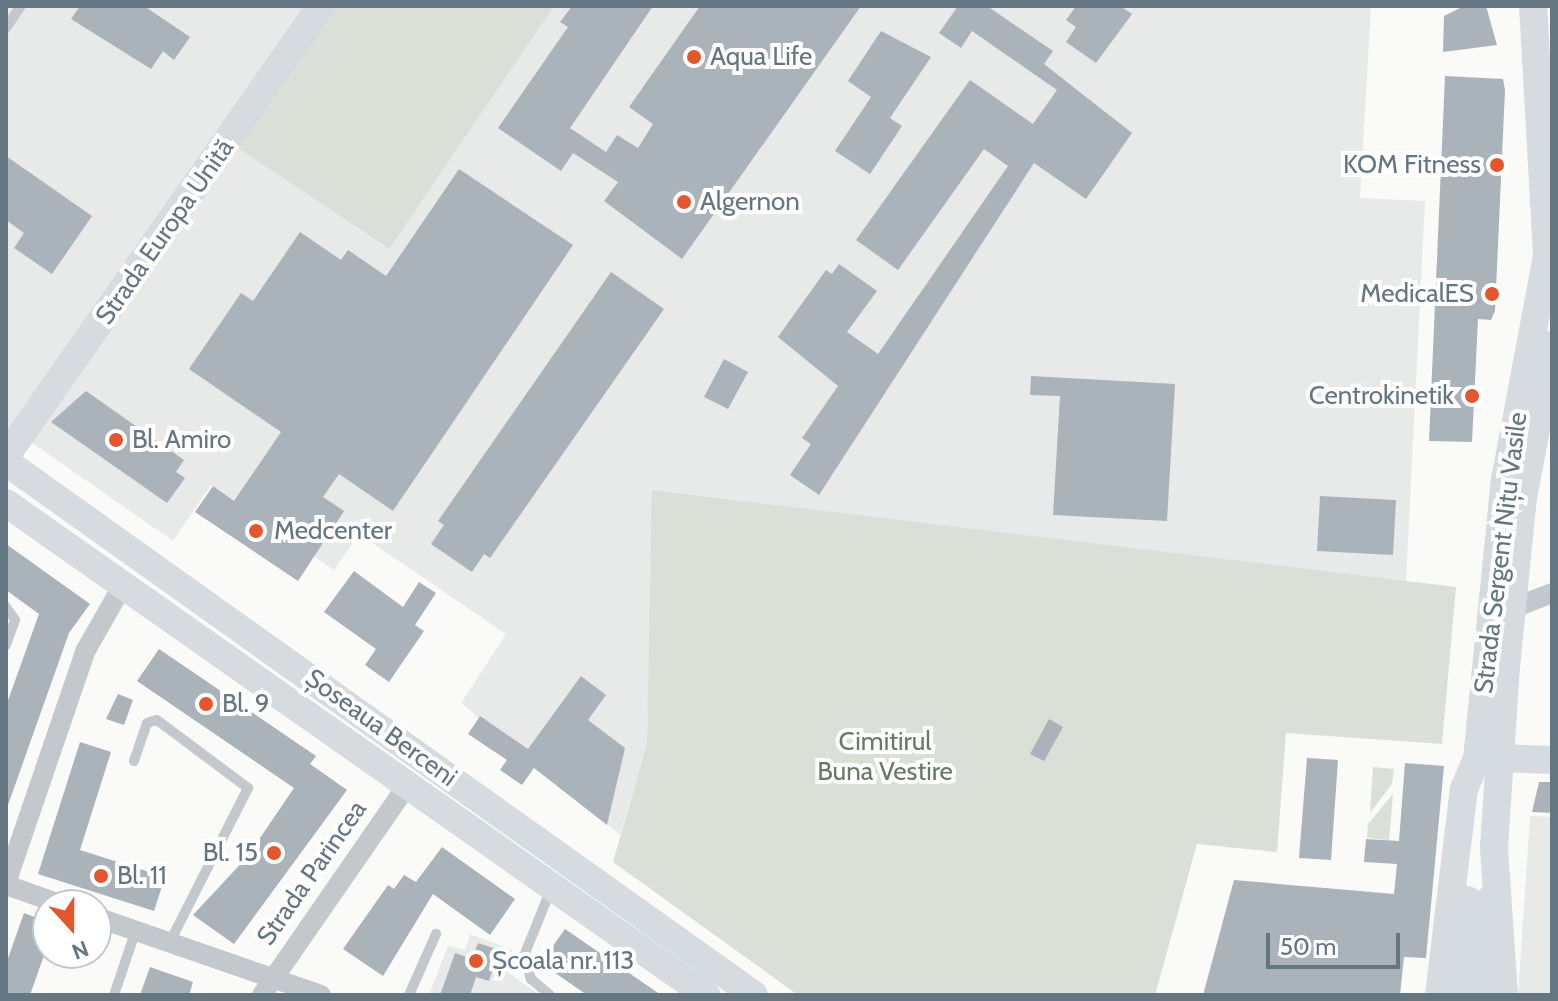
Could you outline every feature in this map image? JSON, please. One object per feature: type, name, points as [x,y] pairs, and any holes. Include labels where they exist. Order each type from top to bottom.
[{"type":"main road","name":"Strada Europa Unită","points":[[6,459],[321,6]]},
{"type":"main road","name":"Strada Sergent Nițu Vasile","points":[[1504,995],[1488,758],[1498,528],[1547,255],[1537,14]]},
{"type":"main road","name":"Strada Sergent Nițu Vasile","points":[[1439,995],[1464,789],[1488,758],[1552,345]]},
{"type":"main road","name":"Șoseaua Berceni","points":[[6,459],[754,995]]},
{"type":"main road","name":"Șoseaua Berceni","points":[[6,503],[706,995]]},
{"type":"main road","points":[[264,683],[282,657]]},
{"type":"main road","points":[[1461,995],[1488,758],[1552,760]]},
{"type":"main road","points":[[1481,995],[1494,847]]},
{"type":"street","points":[[32,894],[6,884],[86,650],[123,585]]},
{"type":"street","points":[[1511,609],[1552,593]]},
{"type":"street","name":"Strada Parincea","points":[[267,986],[408,784]]},
{"type":"street","points":[[112,922],[170,942],[267,986],[321,995]]},
{"type":"lane","points":[[6,28],[21,6]]},
{"type":"lane","points":[[6,607],[15,620],[6,645]]},
{"type":"lane","points":[[134,761],[147,723],[157,720],[248,788],[170,942]]},
{"type":"lane","points":[[550,995],[531,979],[524,956],[553,886]]},
{"type":"lane","points":[[114,995],[136,930]]},
{"type":"lane","points":[[409,995],[436,934]]},
{"type":"shaded area","points":[[6,6],[312,6],[13,431],[6,426]]},
{"type":"shaded area","points":[[552,6],[1371,6],[1360,198],[1425,201],[1406,582],[653,490],[647,743],[620,835],[461,703],[506,634],[359,534],[334,570],[211,485],[173,541],[21,435],[228,141],[385,247]]},
{"type":"shaded area","points":[[1530,816],[1552,817],[1552,995],[1518,995]]},
{"type":"shaded area","name":"Școala nr. 113","points":[[470,934],[513,950],[506,971],[540,995],[429,995],[448,946],[465,950]]},
{"type":"green space","points":[[331,6],[554,6],[389,249],[235,146]]},
{"type":"green space","name":"Cimitirul Buna Vestire","points":[[652,490],[1456,587],[1442,744],[1286,733],[1277,852],[1197,844],[1155,995],[798,995],[613,862],[647,743]]},
{"type":"green space","points":[[1373,767],[1394,769],[1392,784],[1370,813]]},
{"type":"green space","points":[[1393,794],[1389,840],[1367,838],[1368,824]]},
{"type":"building","points":[[80,6],[144,6],[190,37],[174,60],[163,51],[151,69],[71,19]]},
{"type":"building","points":[[572,6],[653,6],[570,128],[606,152],[617,135],[638,148],[653,124],[629,107],[700,6],[861,6],[682,259],[604,201],[618,182],[573,153],[561,171],[498,128],[568,27],[560,22]]},
{"type":"building","points":[[958,6],[987,6],[1053,51],[1044,64],[1132,133],[1086,199],[1034,163],[819,495],[790,475],[811,444],[802,438],[838,386],[778,337],[826,270],[832,274],[839,264],[877,291],[847,332],[878,354],[1008,166],[984,149],[898,270],[856,240],[970,80],[1033,124],[1057,90],[972,31],[961,48],[939,33]]},
{"type":"building","points":[[1076,6],[1120,6],[1132,14],[1096,63],[1066,42],[1076,27],[1066,20]]},
{"type":"building","points":[[1464,6],[1486,6],[1497,45],[1443,52],[1444,16]]},
{"type":"building","points":[[881,31],[931,57],[890,118],[902,126],[870,174],[835,151],[871,97],[848,81]]},
{"type":"building","points":[[1445,76],[1503,79],[1505,90],[1495,311],[1491,320],[1478,319],[1472,442],[1429,441]]},
{"type":"building","points":[[6,156],[92,216],[52,274],[14,248],[24,233],[6,220]]},
{"type":"building","points":[[459,169],[573,245],[393,511],[339,474],[323,497],[344,511],[298,581],[195,512],[213,486],[234,501],[281,432],[189,369],[241,293],[253,301],[300,232],[341,260],[348,250],[386,276]]},
{"type":"building","points":[[611,272],[664,309],[490,558],[484,554],[472,572],[431,544],[444,525],[438,521]]},
{"type":"building","points":[[724,359],[748,372],[728,409],[704,397]]},
{"type":"building","points":[[1031,376],[1175,384],[1167,521],[1053,515],[1060,396],[1030,395]]},
{"type":"building","name":"Bl. Amiro","points":[[86,391],[184,460],[176,472],[185,478],[167,503],[51,422]]},
{"type":"building","points":[[1320,496],[1396,500],[1393,555],[1317,551]]},
{"type":"building","points":[[6,544],[90,604],[69,633],[8,805],[6,706],[39,614],[6,590]]},
{"type":"building","points":[[354,571],[403,607],[419,582],[436,593],[415,625],[424,631],[389,682],[365,665],[376,649],[324,612]]},
{"type":"building","points":[[159,649],[316,756],[310,764],[347,790],[234,944],[193,915],[247,857],[294,788],[137,681]]},
{"type":"building","points":[[581,676],[606,695],[588,720],[625,748],[607,825],[534,768],[522,785],[500,770],[507,760],[468,734],[480,716],[528,749]]},
{"type":"building","points":[[118,694],[133,700],[124,725],[106,719]]},
{"type":"building","points":[[1049,719],[1063,727],[1044,761],[1030,754]]},
{"type":"building","points":[[80,742],[111,752],[80,850],[165,877],[154,911],[112,898],[112,889],[85,889],[38,874]]},
{"type":"building","points":[[1307,758],[1338,760],[1331,860],[1299,858]]},
{"type":"building","points":[[1405,763],[1444,766],[1426,958],[1404,957],[1400,995],[1203,995],[1234,880],[1394,894],[1397,864],[1364,862],[1366,839],[1399,841]]},
{"type":"building","points":[[1539,782],[1552,782],[1552,813],[1532,812]]},
{"type":"building","points":[[442,847],[515,899],[490,935],[433,894],[383,976],[343,949],[388,885],[394,889],[404,875],[416,882]]},
{"type":"building","points":[[24,913],[32,916],[32,969],[39,969],[30,995],[6,995],[6,964]]},
{"type":"building","points":[[565,929],[661,995],[587,995],[541,963]]},
{"type":"building","points":[[478,943],[499,950],[489,981],[476,977],[470,995],[440,995],[455,953],[472,959]]},
{"type":"building","points":[[150,967],[193,982],[189,995],[140,995]]},
{"type":"place","name":"Aqua Life","points":[[694,57]]},
{"type":"place","name":"KOM Fitness","points":[[1497,165]]},
{"type":"place","name":"Algernon","points":[[684,202]]},
{"type":"place","name":"MedicalES","points":[[1492,294]]},
{"type":"place","name":"Centrokinetik","points":[[1472,396]]},
{"type":"place","name":"Bl. Amiro","points":[[116,440]]},
{"type":"place","name":"Medcenter","points":[[256,531]]},
{"type":"place","name":"Bl. 9","points":[[206,704]]},
{"type":"place","name":"Bl. 15","points":[[274,853]]},
{"type":"place","name":"Bl. 11","points":[[101,876]]},
{"type":"place","name":"Școala nr. 113","points":[[476,961]]}]
